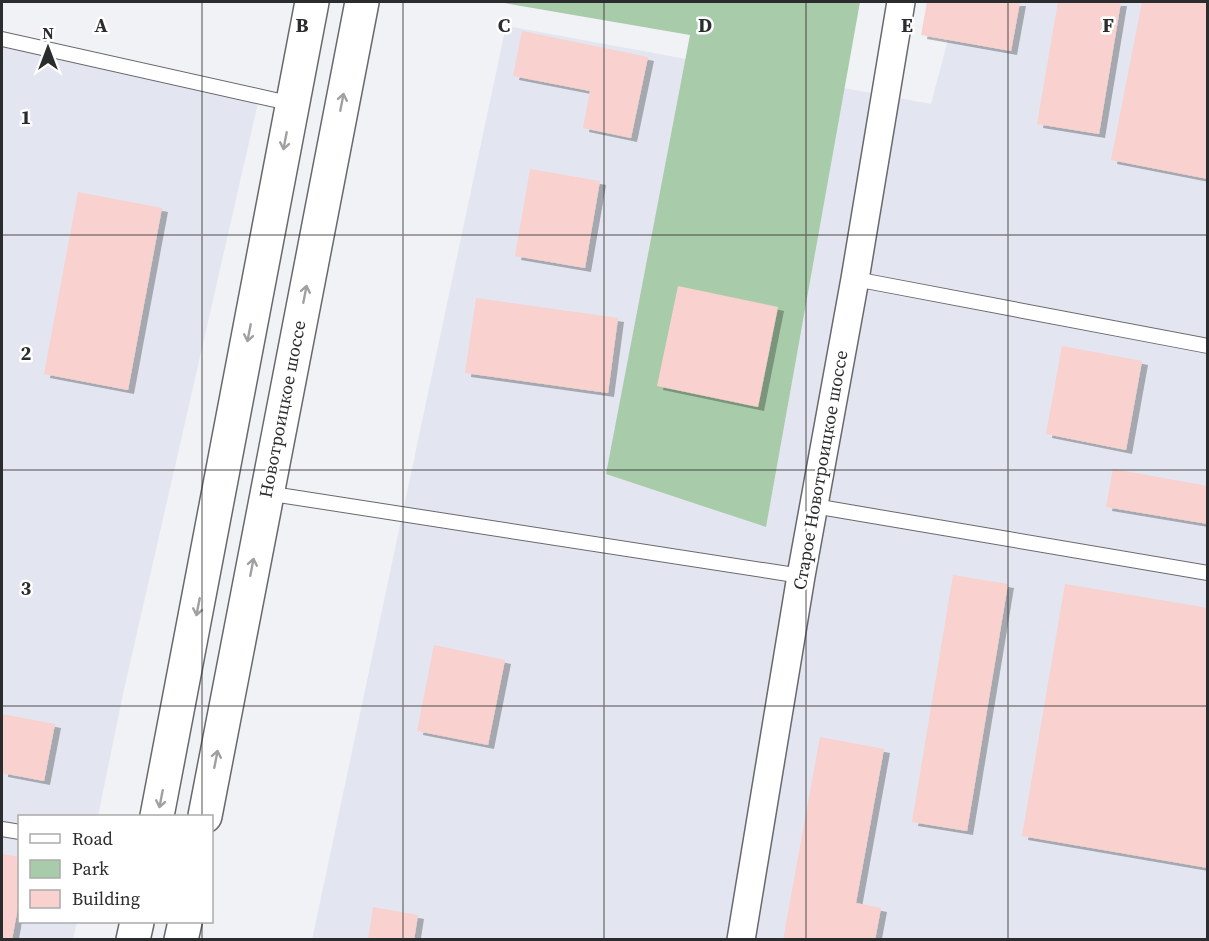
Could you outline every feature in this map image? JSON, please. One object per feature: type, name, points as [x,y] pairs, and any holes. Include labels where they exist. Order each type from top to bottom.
[{"type":"main road","points":[[158,815],[312,2]]},
{"type":"main road","name":"Новотроицкое шоссе","points":[[205,815],[362,2]]},
{"type":"main road","points":[[133,939],[137,923]]},
{"type":"main road","points":[[181,939],[185,923]]},
{"type":"street","name":"Старое Новотроицкое шоссе","points":[[741,939],[801,576],[855,279],[901,2]]},
{"type":"lane","points":[[2,39],[292,104]]},
{"type":"lane","points":[[855,279],[1208,346]]},
{"type":"lane","points":[[266,493],[801,576]]},
{"type":"lane","points":[[814,506],[1208,573]]},
{"type":"lane","points":[[2,829],[18,832]]},
{"type":"shaded area","points":[[958,2],[1207,2],[1207,939],[312,940],[506,26],[931,104]]},
{"type":"shaded area","points":[[2,46],[260,94],[123,694],[98,815],[18,815],[18,923],[77,923],[73,939],[2,939]]},
{"type":"green space","points":[[498,2],[860,2],[766,527],[606,474],[690,35]]},
{"type":"building","points":[[927,2],[1020,2],[1011,51],[921,35]]},
{"type":"building","points":[[1058,2],[1121,2],[1099,134],[1037,124]]},
{"type":"building","points":[[1142,2],[1208,2],[1208,179],[1111,160]]},
{"type":"building","points":[[522,31],[648,57],[631,138],[583,128],[590,91],[513,76]]},
{"type":"building","points":[[530,169],[600,181],[585,268],[515,256]]},
{"type":"building","points":[[78,192],[162,208],[128,390],[44,374]]},
{"type":"building","points":[[678,286],[778,307],[758,407],[657,386]]},
{"type":"building","points":[[476,298],[618,318],[608,393],[465,373]]},
{"type":"building","points":[[1062,346],[1142,361],[1126,450],[1046,434]]},
{"type":"building","points":[[1113,469],[1208,486],[1208,524],[1106,507]]},
{"type":"building","points":[[953,575],[1008,584],[967,831],[912,822]]},
{"type":"building","points":[[1065,584],[1208,608],[1208,868],[1022,836]]},
{"type":"building","points":[[434,645],[505,660],[488,745],[417,731]]},
{"type":"building","points":[[2,714],[55,724],[44,781],[2,773]]},
{"type":"building","points":[[820,737],[884,749],[856,903],[881,908],[875,940],[783,940]]},
{"type":"building","points":[[2,854],[18,857],[18,907],[12,940],[2,940]]},
{"type":"building","points":[[373,907],[418,915],[414,940],[368,940]]}]
